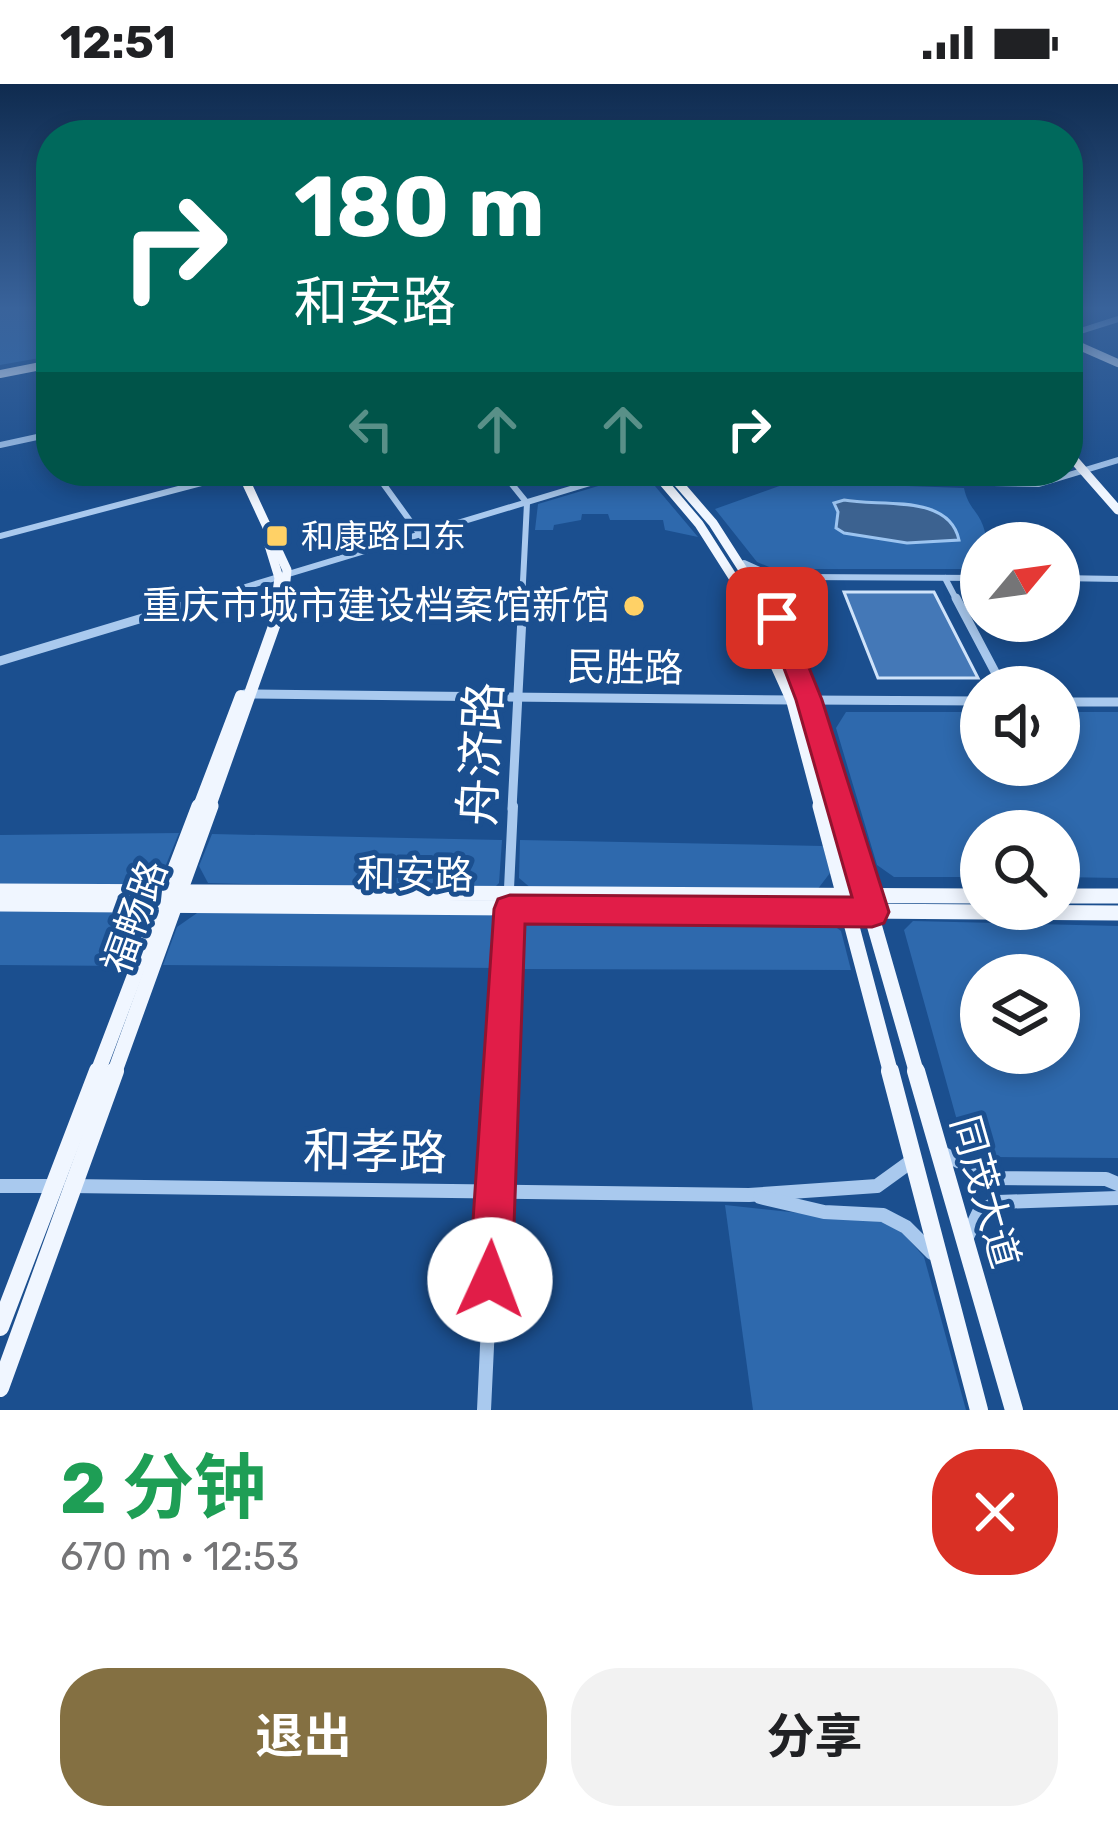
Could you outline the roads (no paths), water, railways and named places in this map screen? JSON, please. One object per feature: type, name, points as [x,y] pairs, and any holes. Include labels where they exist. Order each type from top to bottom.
[{"type":"main road","points":[[1083,463],[1118,498]]},
{"type":"main road","points":[[1091,471],[1118,510]]},
{"type":"main road","points":[[246,486],[283,574]]},
{"type":"main road","name":"同茂大道","points":[[666,486],[739,577],[800,700],[935,1255],[979,1410]]},
{"type":"main road","name":"同茂大道","points":[[682,486],[717,524],[764,595],[870,904],[1014,1410]]},
{"type":"main road","name":"福畅路","points":[[0,1327],[283,606],[283,574]]},
{"type":"main road","name":"和安路","points":[[0,891],[170,899],[870,904],[1118,913]]},
{"type":"main road","points":[[1080,896],[1118,896]]},
{"type":"main road","name":"和安路","points":[[870,904],[960,898]]},
{"type":"main road","name":"福畅路","points":[[0,1388],[170,899]]},
{"type":"main road","name":"和安路","points":[[0,904],[170,899]]},
{"type":"street","points":[[0,445],[36,437]]},
{"type":"street","points":[[1083,473],[1118,460]]},
{"type":"street","points":[[0,536],[188,486]]},
{"type":"street","points":[[385,486],[419,533]]},
{"type":"street","points":[[514,486],[526,500]]},
{"type":"street","points":[[526,500],[568,486]]},
{"type":"street","points":[[0,658],[576,486]]},
{"type":"street","name":"舟济路","points":[[484,1410],[526,500]]},
{"type":"street","points":[[744,562],[768,574],[800,577],[960,578]]},
{"type":"street","points":[[764,595],[771,584],[800,577]]},
{"type":"street","points":[[945,578],[992,666]]},
{"type":"street","points":[[1080,578],[1118,579]]},
{"type":"street","name":"民胜路","points":[[247,694],[960,701]]},
{"type":"street","points":[[1080,702],[1118,702]]},
{"type":"street","points":[[939,1150],[963,1168],[992,1178],[1106,1179],[1118,1184]]},
{"type":"street","points":[[749,1195],[877,1186],[913,1160]]},
{"type":"street","name":"和孝路","points":[[0,1186],[749,1195]]},
{"type":"street","points":[[749,1195],[824,1212],[883,1215],[906,1227],[935,1255]]},
{"type":"street","points":[[965,1242],[979,1212],[998,1202],[1118,1198]]},
{"type":"place","name":"和康路口东","points":[[277,536]]},
{"type":"place","name":"重庆市城市建设档案馆新馆","points":[[634,606]]}]
